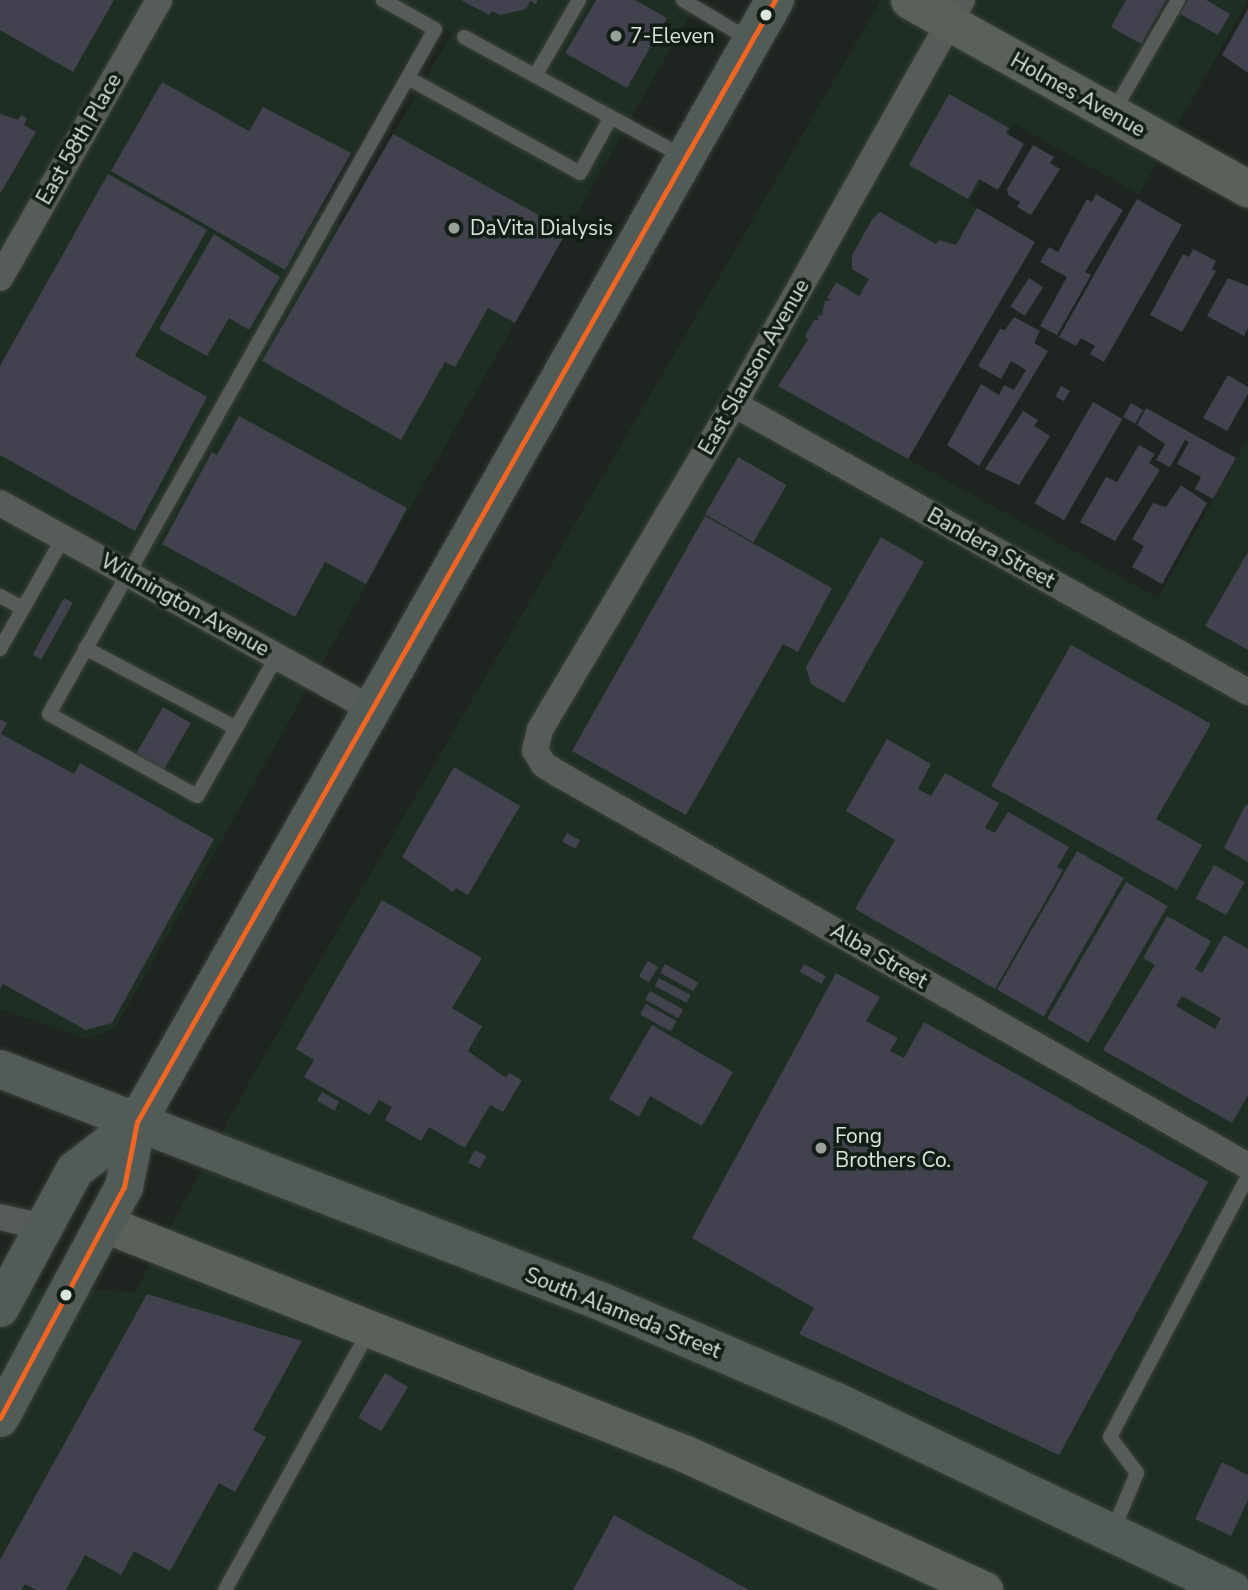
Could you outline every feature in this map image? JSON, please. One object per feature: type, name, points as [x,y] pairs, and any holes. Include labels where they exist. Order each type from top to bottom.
[{"type":"main road","points":[[0,1418],[124,1187],[137,1122],[775,0]]},
{"type":"main road","name":"South Alameda Street","points":[[0,1069],[600,1301],[835,1401],[1232,1590]]},
{"type":"main road","points":[[0,1308],[75,1170],[137,1122]]},
{"type":"street","name":"East 58th Place","points":[[0,278],[159,0]]},
{"type":"street","name":"Holmes Avenue","points":[[909,0],[956,12],[1112,114],[1248,189]]},
{"type":"street","name":"East Slauson Avenue","points":[[540,730],[734,404],[956,12]]},
{"type":"street","name":"Bandera Street","points":[[734,404],[1248,692]]},
{"type":"street","name":"Wilmington Avenue","points":[[0,503],[370,708]]},
{"type":"street","name":"Alba Street","points":[[540,730],[536,750],[543,764],[557,773],[1248,1166]]},
{"type":"street","points":[[0,1217],[43,1227]]},
{"type":"street","points":[[105,1224],[686,1454],[976,1588]]},
{"type":"lane","points":[[277,656],[197,796],[49,714],[125,573],[435,29],[383,0]]},
{"type":"lane","points":[[536,76],[579,0]]},
{"type":"lane","points":[[683,0],[751,41]]},
{"type":"lane","points":[[1112,114],[1178,0]]},
{"type":"lane","points":[[464,37],[685,158]]},
{"type":"lane","points":[[408,78],[580,173],[611,117]]},
{"type":"lane","points":[[0,649],[63,538]]},
{"type":"lane","points":[[0,596],[23,608]]},
{"type":"lane","points":[[85,648],[236,728]]},
{"type":"lane","points":[[1112,1534],[1137,1474],[1110,1437],[1248,1177]]},
{"type":"lane","points":[[225,1590],[370,1328]]},
{"type":"shaded area","points":[[0,0],[698,0],[115,1028],[88,1039],[0,1009]],"holes":[[[430,19],[452,33],[341,225],[320,209]]]},
{"type":"shaded area","points":[[881,0],[1248,0],[1139,194],[1014,124],[969,203],[1035,242],[908,459],[1158,598],[1248,438],[1248,1590],[0,1590],[0,1286],[135,1292],[253,1075]]},
{"type":"building","points":[[0,0],[114,0],[73,72],[0,30]]},
{"type":"building","points":[[461,0],[538,0],[536,4],[530,1],[526,9],[500,15],[492,11],[489,15]]},
{"type":"building","name":"7-Eleven","points":[[596,0],[635,0],[667,18],[627,88],[565,53]]},
{"type":"building","points":[[1126,0],[1166,0],[1141,44],[1111,27]]},
{"type":"building","points":[[1188,0],[1206,0],[1230,14],[1218,35],[1180,14]]},
{"type":"building","points":[[1248,9],[1248,73],[1222,55]]},
{"type":"building","points":[[162,82],[249,131],[263,107],[351,153],[285,270],[111,171]]},
{"type":"building","points":[[949,94],[1009,128],[1006,133],[1024,144],[998,190],[979,179],[968,199],[909,165]]},
{"type":"building","points":[[0,114],[18,120],[21,115],[27,118],[24,125],[36,132],[0,194]]},
{"type":"building","points":[[393,134],[567,231],[515,323],[488,308],[455,367],[445,362],[401,440],[262,361]]},
{"type":"building","points":[[1033,145],[1054,157],[1050,163],[1060,169],[1031,215],[1017,207],[1020,202],[1008,195],[1007,189]]},
{"type":"building","points":[[108,174],[207,230],[135,356],[207,397],[135,531],[0,455],[0,366]]},
{"type":"building","points":[[1096,194],[1123,210],[1085,272],[1091,275],[1057,335],[1040,326],[1067,277],[1040,262],[1049,247],[1058,252],[1087,199],[1092,202]]},
{"type":"building","points":[[1137,199],[1182,225],[1104,362],[1090,354],[1095,346],[1081,338],[1076,346],[1059,337]]},
{"type":"building","points":[[977,208],[1035,242],[908,459],[778,386],[808,340],[805,336],[814,320],[819,320],[817,316],[822,315],[825,301],[831,300],[827,298],[836,282],[859,296],[869,279],[852,269],[852,255],[873,218],[880,212],[936,244],[939,240],[956,245]]},
{"type":"building","points":[[214,234],[280,277],[249,330],[229,318],[207,356],[159,329]]},
{"type":"building","points":[[1193,249],[1216,261],[1212,269],[1216,271],[1182,332],[1150,315],[1183,254],[1189,257]]},
{"type":"building","points":[[1029,278],[1043,287],[1025,316],[1010,307]]},
{"type":"building","points":[[1228,278],[1248,286],[1248,328],[1244,336],[1207,316]]},
{"type":"building","points":[[1014,317],[1040,331],[1034,343],[1048,351],[979,466],[947,445],[981,384],[999,395],[1004,385],[1014,390],[1026,370],[1011,361],[1001,379],[978,366],[1000,329],[1005,330]]},
{"type":"building","points":[[1228,375],[1248,387],[1248,394],[1227,431],[1203,418]]},
{"type":"building","points":[[1061,386],[1070,391],[1064,401],[1055,396]]},
{"type":"building","points":[[1093,402],[1122,419],[1064,520],[1034,503]]},
{"type":"building","points":[[1131,403],[1143,410],[1135,424],[1123,417]]},
{"type":"building","points":[[1146,408],[1236,458],[1213,499],[1195,489],[1201,477],[1177,464],[1189,442],[1185,440],[1170,467],[1156,460],[1165,444],[1137,425]]},
{"type":"building","points":[[1023,411],[1038,420],[1034,426],[1050,436],[1019,485],[985,469]]},
{"type":"building","points":[[239,416],[407,508],[366,584],[325,562],[295,617],[162,544],[212,452],[217,455]]},
{"type":"building","points":[[1139,445],[1155,454],[1149,463],[1160,470],[1115,541],[1080,522],[1106,477],[1117,482]]},
{"type":"building","points":[[738,457],[786,485],[753,542],[705,514]]},
{"type":"building","points":[[1181,485],[1207,503],[1162,584],[1132,567],[1144,546],[1132,539],[1153,503],[1166,507]]},
{"type":"building","points":[[705,516],[832,588],[798,652],[783,644],[686,815],[572,751]]},
{"type":"building","points":[[881,537],[924,562],[844,703],[811,684],[806,667]]},
{"type":"building","points":[[1248,552],[1248,650],[1205,626]]},
{"type":"building","points":[[64,598],[73,603],[41,660],[32,655]]},
{"type":"building","points":[[1071,645],[1211,724],[1156,819],[1202,845],[1177,890],[991,786]]},
{"type":"building","points":[[163,707],[191,723],[164,770],[136,754]]},
{"type":"building","points":[[0,719],[7,723],[1,734],[74,774],[80,763],[214,839],[112,1023],[86,1030],[3,984],[0,989]]},
{"type":"building","points":[[887,739],[931,764],[918,789],[931,796],[945,773],[999,803],[985,828],[995,833],[1008,812],[1069,847],[1057,867],[1063,870],[995,989],[855,909],[895,840],[846,811]]},
{"type":"building","points":[[454,767],[520,806],[468,895],[456,888],[453,892],[402,857]]},
{"type":"building","points":[[1246,804],[1248,805],[1248,862],[1224,848]]},
{"type":"building","points":[[567,833],[580,840],[576,849],[562,842]]},
{"type":"building","points":[[1077,851],[1124,878],[1044,1017],[997,990]]},
{"type":"building","points":[[1214,865],[1245,882],[1226,915],[1196,898]]},
{"type":"building","points":[[1126,882],[1168,906],[1089,1043],[1047,1019]]},
{"type":"building","points":[[382,900],[482,958],[452,1008],[482,1026],[468,1051],[506,1078],[509,1073],[522,1080],[503,1112],[490,1105],[465,1148],[429,1127],[421,1141],[385,1120],[392,1107],[379,1100],[370,1115],[304,1077],[314,1060],[296,1049]]},
{"type":"building","points":[[1167,916],[1211,941],[1195,969],[1202,973],[1224,935],[1248,949],[1248,1095],[1232,1123],[1103,1050],[1155,965],[1143,958]],"holes":[[[1182,996],[1221,1018],[1215,1029],[1176,1006]]]},
{"type":"building","points":[[648,961],[658,967],[649,983],[639,976]]},
{"type":"building","points":[[665,964],[698,982],[693,991],[660,973]]},
{"type":"building","points":[[804,964],[826,976],[822,984],[800,972]]},
{"type":"building","points":[[836,973],[880,997],[866,1021],[898,1038],[890,1051],[904,1058],[924,1022],[1208,1182],[1059,1455],[799,1334],[814,1308],[692,1238]]},
{"type":"building","points":[[659,978],[691,995],[687,1003],[655,986]]},
{"type":"building","points":[[650,991],[683,1009],[678,1018],[645,1000]]},
{"type":"building","points":[[646,1004],[677,1021],[671,1031],[640,1014]]},
{"type":"building","points":[[652,1025],[733,1072],[702,1126],[650,1096],[639,1117],[609,1099]]},
{"type":"building","points":[[322,1092],[339,1102],[334,1111],[317,1101]]},
{"type":"building","points":[[475,1150],[486,1156],[480,1169],[468,1162]]},
{"type":"building","points":[[147,1294],[302,1341],[253,1430],[266,1437],[235,1492],[219,1483],[170,1571],[134,1551],[121,1575],[85,1555],[66,1590],[36,1590],[25,1584],[21,1590],[0,1590],[0,1560]]},
{"type":"building","points":[[385,1373],[408,1387],[381,1431],[358,1418]]},
{"type":"building","points":[[1222,1462],[1248,1475],[1248,1500],[1231,1536],[1195,1519]]},
{"type":"building","points":[[614,1515],[749,1590],[573,1590]]},
{"type":"transit line","points":[[0,1418],[124,1187],[137,1122],[775,0]]},
{"type":"place","name":"7-Eleven","points":[[616,36]]},
{"type":"place","name":"DaVita Dialysis","points":[[454,228]]},
{"type":"place","name":"Fong Brothers Co.","points":[[821,1148]]}]
